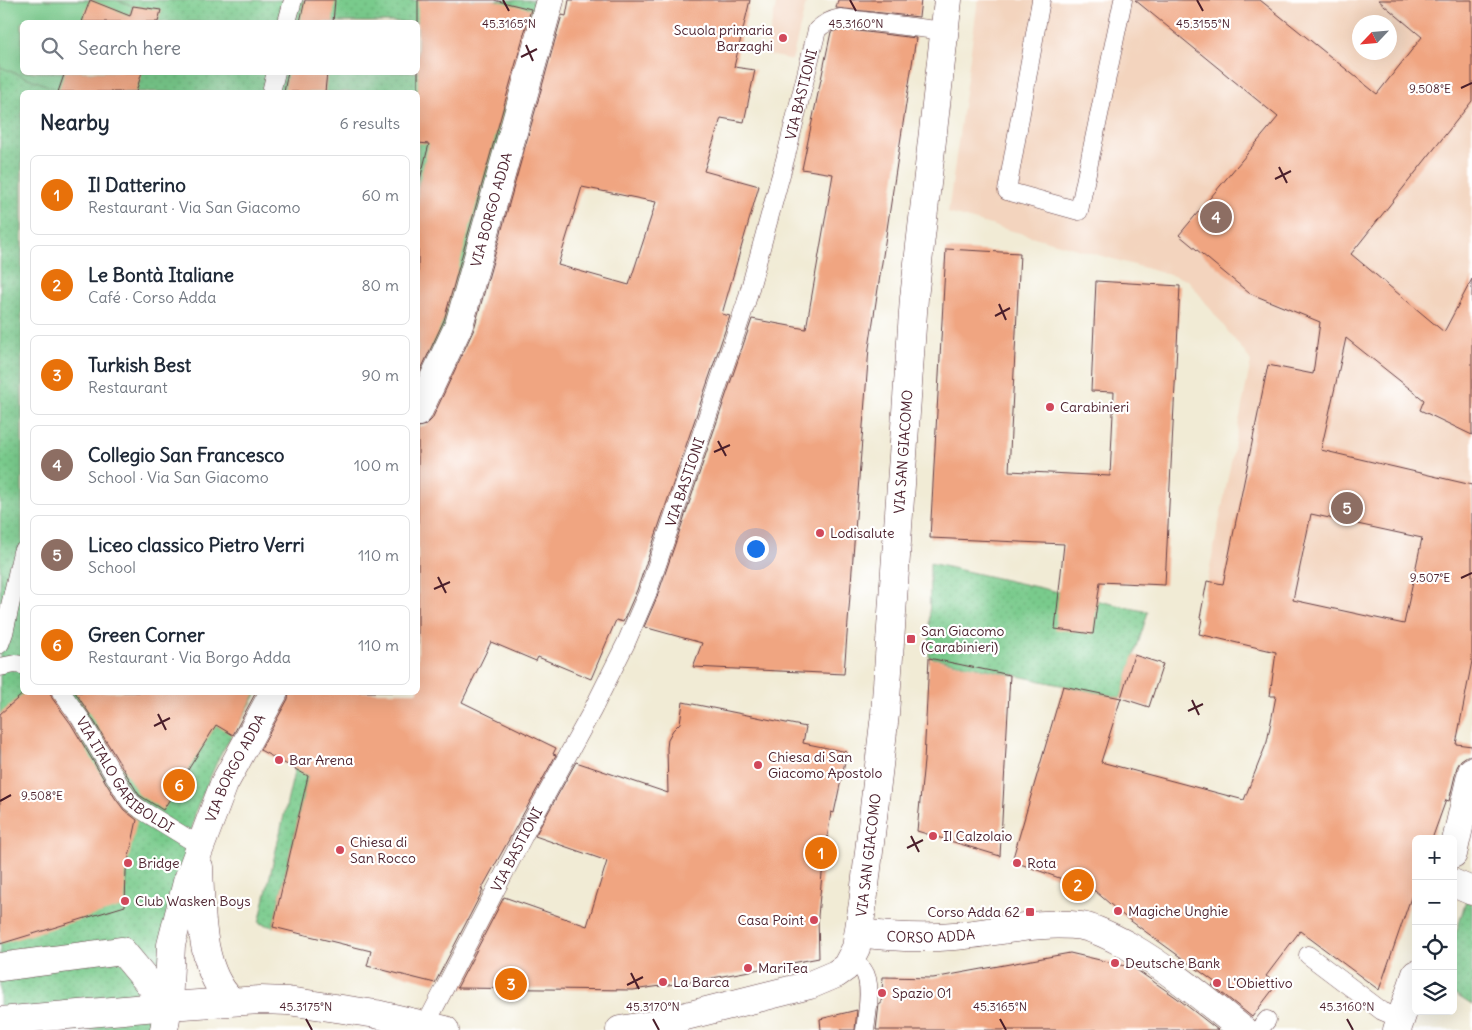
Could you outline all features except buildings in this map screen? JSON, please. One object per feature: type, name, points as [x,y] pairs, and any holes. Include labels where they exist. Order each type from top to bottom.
[{"type":"street","name":"VIA SAN GIACOMO","points":[[859,933],[885,714],[914,298],[948,0]]},
{"type":"street","name":"VIA BORGO ADDA","points":[[420,408],[459,325],[546,13]]},
{"type":"street","name":"VIA BORGO ADDA","points":[[166,1018],[171,945],[180,905],[224,784],[272,695]]},
{"type":"street","points":[[1457,837],[1472,771]]},
{"type":"street","name":"VIA BORGO ADDA","points":[[200,846],[201,907],[205,943],[218,985],[232,1001]]},
{"type":"street","points":[[1457,884],[1472,891]]},
{"type":"street","name":"CORSO ADDA","points":[[859,933],[920,938],[1060,924],[1084,926],[1108,935],[1256,1027]]},
{"type":"street","points":[[620,1030],[650,1025],[810,985],[836,974],[846,966],[851,959],[859,933]]},
{"type":"street","points":[[0,968],[122,950],[166,1018]]},
{"type":"street","points":[[1399,1024],[1412,986]]},
{"type":"street","points":[[0,1021],[166,1018],[232,1001],[288,1001],[376,1014],[435,1028]]},
{"type":"lane","points":[[288,20],[293,0]]},
{"type":"lane","points":[[533,0],[541,14],[546,13]]},
{"type":"lane","points":[[1041,0],[1007,191],[1080,211],[1123,0]]},
{"type":"lane","name":"VIA BASTIONI","points":[[435,1028],[524,835],[592,710],[626,643],[647,594],[746,303],[786,156],[817,30],[831,19],[840,18],[944,31]]},
{"type":"lane","points":[[272,90],[275,75]]},
{"type":"lane","points":[[0,644],[20,561]]},
{"type":"lane","points":[[0,667],[20,665]]},
{"type":"lane","name":"VIA ITALO GARIBOLDI","points":[[63,695],[80,718],[124,792],[132,802],[140,809],[200,846]]},
{"type":"lane","points":[[1308,955],[1399,1024]]},
{"type":"lane","points":[[851,959],[864,971],[868,981],[865,1030]]},
{"type":"shaded area","name":"Scuola primaria Barzaghi","points":[[777,0],[809,0],[806,3],[792,60],[765,54]]},
{"type":"shaded area","points":[[978,0],[1472,0],[1472,661],[1458,735],[1350,714],[1336,724],[1274,704],[1275,696],[1270,696],[1276,652],[1199,634],[1202,619],[1200,618],[1251,361],[1188,280],[948,213]]},
{"type":"green space","points":[[0,0],[540,0],[452,318],[420,386],[420,90],[20,90],[20,695],[256,695],[219,757],[196,810],[150,1030],[0,1030]]},
{"type":"green space","points":[[0,0],[116,0],[133,6],[129,20],[20,20],[20,75],[0,67]]},
{"type":"green space","points":[[20,75],[111,75],[107,90],[59,90]]},
{"type":"green space","points":[[930,563],[1148,612],[1121,698],[929,657]]},
{"type":"green space","points":[[295,768],[308,776],[273,927],[259,923]]},
{"type":"green space","points":[[1466,901],[1472,904],[1472,1005],[1457,996],[1457,929]]},
{"type":"place","name":"Scuola primaria Barzaghi","points":[[783,38]]},
{"type":"place","name":"Collegio San Francesco","points":[[1216,217]]},
{"type":"place","name":"Carabinieri","points":[[1050,407]]},
{"type":"place","name":"Liceo classico Pietro Verri","points":[[1347,508]]},
{"type":"place","name":"Lodisalute","points":[[820,533]]},
{"type":"place","name":"San Giacomo (Carabinieri)","points":[[911,639]]},
{"type":"place","name":"Bar Arena","points":[[279,760]]},
{"type":"place","name":"Chiesa di San Giacomo Apostolo","points":[[758,765]]},
{"type":"place","name":"Green Corner","points":[[179,785]]},
{"type":"place","name":"Il Calzolaio","points":[[933,836]]},
{"type":"place","name":"Chiesa di San Rocco","points":[[340,850]]},
{"type":"place","name":"Il Datterino","points":[[821,853]]},
{"type":"place","name":"Bridge","points":[[128,863]]},
{"type":"place","name":"Rota","points":[[1017,863]]},
{"type":"place","name":"Le Bontà Italiane","points":[[1078,885]]},
{"type":"place","name":"Club Wasken Boys","points":[[125,901]]},
{"type":"place","name":"Magiche Unghie","points":[[1118,911]]},
{"type":"place","name":"Corso Adda 62","points":[[1030,912]]},
{"type":"place","name":"Casa Point","points":[[814,920]]},
{"type":"place","name":"Deutsche Bank","points":[[1115,963]]},
{"type":"place","name":"MariTea","points":[[748,968]]},
{"type":"place","name":"La Barca","points":[[663,982]]},
{"type":"place","name":"L'Obiettivo","points":[[1217,983]]},
{"type":"place","name":"Turkish Best","points":[[511,984]]},
{"type":"place","name":"Spazio 01","points":[[882,993]]}]
